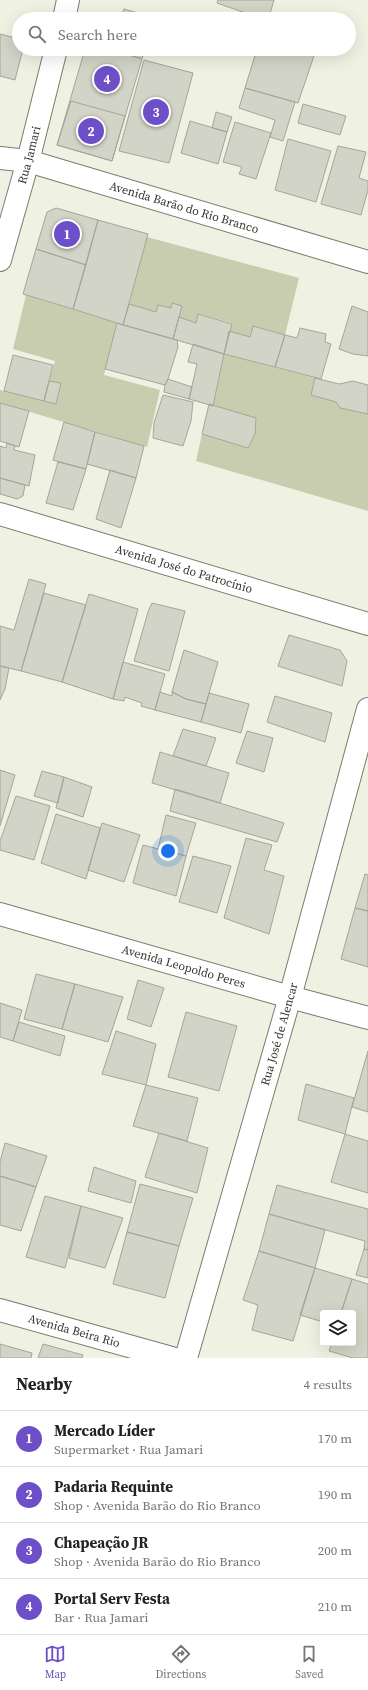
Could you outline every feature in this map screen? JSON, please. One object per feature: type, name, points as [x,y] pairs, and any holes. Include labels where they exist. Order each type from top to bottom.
[{"type":"street","points":[[65,12],[68,0]]},
{"type":"street","name":"Rua Jamari","points":[[0,260],[28,161],[54,56]]},
{"type":"street","name":"Avenida Barão do Rio Branco","points":[[0,158],[28,161],[368,262]]},
{"type":"street","name":"Avenida José do Patrocínio","points":[[0,514],[368,624]]},
{"type":"street","name":"Rua José de Alencar","points":[[186,1358],[290,997],[368,709]]},
{"type":"street","name":"Avenida Leopoldo Peres","points":[[0,914],[368,1018]]},
{"type":"street","name":"Avenida Beira Rio","points":[[0,1310],[172,1358]]},
{"type":"green space","points":[[147,237],[299,278],[285,335],[253,326],[250,337],[229,331],[232,323],[199,314],[196,323],[179,317],[182,306],[172,303],[171,308],[159,305],[156,312],[129,304]]},
{"type":"green space","points":[[26,295],[117,323],[104,375],[160,390],[147,447],[0,403],[0,390],[56,404],[61,384],[49,381],[55,361],[13,349]]},
{"type":"green space","points":[[224,354],[315,378],[311,395],[336,402],[340,408],[368,414],[368,511],[196,461],[202,434],[248,448],[255,434],[256,418],[213,406]]},
{"type":"building","points":[[218,0],[274,0],[270,12],[242,12],[217,3]]},
{"type":"building","points":[[124,9],[134,12],[123,12]]},
{"type":"building","points":[[0,34],[12,37],[12,56],[21,56],[15,80],[0,76]]},
{"type":"building","points":[[83,56],[132,56],[142,59],[112,161],[57,145]]},
{"type":"building","points":[[133,56],[143,56],[142,59]]},
{"type":"building","points":[[255,56],[314,56],[298,103],[245,88]]},
{"type":"building","points":[[144,60],[193,73],[169,163],[119,151]]},
{"type":"building","points":[[245,88],[295,102],[283,141],[270,137],[275,120],[239,108]]},
{"type":"building","points":[[71,101],[125,116],[112,161],[57,145]]},
{"type":"building","points":[[303,104],[346,116],[340,135],[298,123]]},
{"type":"building","points":[[216,112],[232,117],[227,132],[212,128]]},
{"type":"building","points":[[190,121],[227,132],[218,164],[181,153]]},
{"type":"building","points":[[235,122],[271,133],[256,179],[239,174],[242,167],[223,162]]},
{"type":"building","points":[[288,139],[331,151],[316,202],[275,190]]},
{"type":"building","points":[[338,146],[366,152],[359,178],[368,181],[368,190],[361,215],[321,204]]},
{"type":"building","points":[[56,208],[98,220],[86,265],[36,249],[47,212]]},
{"type":"building","points":[[98,220],[148,234],[123,325],[73,309]]},
{"type":"building","points":[[36,249],[86,265],[73,309],[23,294]]},
{"type":"building","points":[[172,303],[182,306],[173,339],[123,325],[129,304],[156,312],[158,305],[171,308]]},
{"type":"building","points":[[352,306],[368,312],[368,356],[353,354],[339,349]]},
{"type":"building","points":[[198,314],[232,324],[224,354],[173,339],[179,317],[196,323]]},
{"type":"building","points":[[117,323],[177,340],[178,347],[165,385],[105,369]]},
{"type":"building","points":[[253,326],[285,335],[275,367],[224,354],[229,331],[250,337]]},
{"type":"building","points":[[300,328],[326,334],[325,342],[331,344],[321,379],[275,367],[285,335],[297,338]]},
{"type":"building","points":[[193,344],[224,354],[213,406],[189,399],[197,364],[188,362]]},
{"type":"building","points":[[13,355],[53,365],[44,401],[4,391]]},
{"type":"building","points":[[315,378],[339,384],[353,381],[368,385],[368,414],[340,408],[336,402],[311,395]]},
{"type":"building","points":[[168,379],[192,387],[189,399],[164,392]]},
{"type":"building","points":[[49,381],[61,383],[56,404],[44,401]]},
{"type":"building","points":[[163,395],[193,402],[191,421],[183,446],[153,438],[154,423]]},
{"type":"building","points":[[0,403],[29,411],[19,447],[0,441]]},
{"type":"building","points":[[209,404],[256,418],[255,434],[248,448],[202,434]]},
{"type":"building","points":[[64,422],[95,432],[86,469],[53,460]]},
{"type":"building","points":[[95,432],[144,446],[136,478],[87,464]]},
{"type":"building","points":[[7,443],[15,446],[14,450],[35,455],[29,486],[0,478],[0,446],[6,448]]},
{"type":"building","points":[[58,462],[86,469],[73,510],[46,503]]},
{"type":"building","points":[[110,470],[136,478],[121,528],[96,519]]},
{"type":"building","points":[[0,478],[25,485],[23,496],[17,499],[0,494]]},
{"type":"building","points":[[29,579],[46,584],[21,671],[0,666],[0,626],[14,630]]},
{"type":"building","points":[[44,593],[86,605],[62,682],[21,671]]},
{"type":"building","points":[[89,594],[138,609],[113,699],[62,682]]},
{"type":"building","points":[[152,603],[185,611],[169,671],[134,661]]},
{"type":"building","points":[[289,635],[340,650],[347,661],[342,686],[278,666]]},
{"type":"building","points":[[184,650],[218,662],[206,704],[186,699],[172,692]]},
{"type":"building","points":[[123,662],[165,674],[155,710],[141,706],[142,703],[125,697],[124,701],[113,699]]},
{"type":"building","points":[[0,666],[9,668],[5,689],[0,700]]},
{"type":"building","points":[[160,692],[172,696],[172,692],[186,699],[206,704],[201,722],[155,710]]},
{"type":"building","points":[[209,693],[249,704],[241,733],[201,722]]},
{"type":"building","points":[[275,696],[332,713],[325,742],[267,722]]},
{"type":"building","points":[[183,729],[216,738],[206,766],[173,756]]},
{"type":"building","points":[[247,731],[273,738],[264,772],[236,763]]},
{"type":"building","points":[[160,752],[229,773],[220,803],[152,783]]},
{"type":"building","points":[[0,770],[15,775],[0,826]]},
{"type":"building","points":[[42,771],[64,777],[58,803],[34,796]]},
{"type":"building","points":[[64,777],[92,787],[83,817],[56,808]]},
{"type":"building","points":[[175,789],[284,823],[277,842],[170,811]]},
{"type":"building","points":[[16,796],[50,806],[34,860],[0,850],[0,841]]},
{"type":"building","points":[[56,814],[100,828],[86,879],[41,863]]},
{"type":"building","points":[[166,815],[196,823],[186,856],[158,849]]},
{"type":"building","points":[[102,823],[140,835],[124,882],[88,870]]},
{"type":"building","points":[[246,838],[272,845],[264,870],[284,876],[269,934],[224,918]]},
{"type":"building","points":[[143,845],[186,856],[176,896],[133,883]]},
{"type":"building","points":[[193,856],[231,866],[217,913],[179,902]]},
{"type":"building","points":[[365,874],[368,875],[368,911],[355,908]]},
{"type":"building","points":[[355,908],[368,911],[368,967],[341,959]]},
{"type":"building","points":[[36,974],[75,984],[62,1029],[24,1019]]},
{"type":"building","points":[[138,980],[164,988],[151,1027],[127,1019]]},
{"type":"building","points":[[75,984],[123,997],[108,1042],[62,1029]]},
{"type":"building","points":[[0,1003],[22,1010],[13,1041],[0,1037]]},
{"type":"building","points":[[186,1012],[237,1026],[219,1091],[168,1077]]},
{"type":"building","points":[[19,1022],[65,1036],[60,1056],[13,1041]]},
{"type":"building","points":[[116,1031],[156,1044],[146,1085],[102,1074]]},
{"type":"building","points":[[368,1051],[368,1112],[352,1107]]},
{"type":"building","points":[[306,1084],[354,1098],[345,1134],[298,1120]]},
{"type":"building","points":[[146,1085],[198,1098],[187,1141],[133,1126]]},
{"type":"building","points":[[159,1133],[208,1148],[197,1193],[145,1177]]},
{"type":"building","points":[[345,1134],[368,1141],[368,1193],[331,1182]]},
{"type":"building","points":[[5,1143],[47,1156],[36,1187],[0,1176],[0,1162]]},
{"type":"building","points":[[94,1167],[136,1181],[131,1203],[88,1191]]},
{"type":"building","points":[[0,1176],[36,1187],[21,1231],[0,1225]]},
{"type":"building","points":[[140,1184],[193,1198],[179,1246],[127,1232]]},
{"type":"building","points":[[277,1185],[368,1209],[368,1250],[364,1249],[365,1241],[269,1214]]},
{"type":"building","points":[[45,1196],[81,1206],[65,1268],[26,1257]]},
{"type":"building","points":[[81,1206],[123,1218],[105,1268],[69,1258]]},
{"type":"building","points":[[269,1214],[325,1230],[315,1268],[259,1251]]},
{"type":"building","points":[[127,1232],[179,1246],[165,1298],[113,1284]]},
{"type":"building","points":[[364,1249],[368,1250],[368,1278],[356,1275]]},
{"type":"building","points":[[259,1251],[315,1268],[293,1341],[252,1330],[258,1305],[243,1300]]},
{"type":"building","points":[[315,1268],[352,1279],[342,1310],[320,1310],[320,1321],[300,1315]]},
{"type":"building","points":[[352,1279],[368,1284],[368,1358],[353,1358],[329,1351],[331,1346],[356,1346],[356,1310],[342,1310]]},
{"type":"building","points":[[0,1344],[32,1353],[31,1358],[0,1358]]},
{"type":"building","points":[[43,1344],[83,1355],[82,1358],[38,1358]]},
{"type":"place","name":"Portal Serv Festa","points":[[107,79]]},
{"type":"place","name":"Chapeação JR","points":[[156,112]]},
{"type":"place","name":"Padaria Requinte","points":[[91,131]]},
{"type":"place","name":"Mercado Líder","points":[[67,234]]}]
